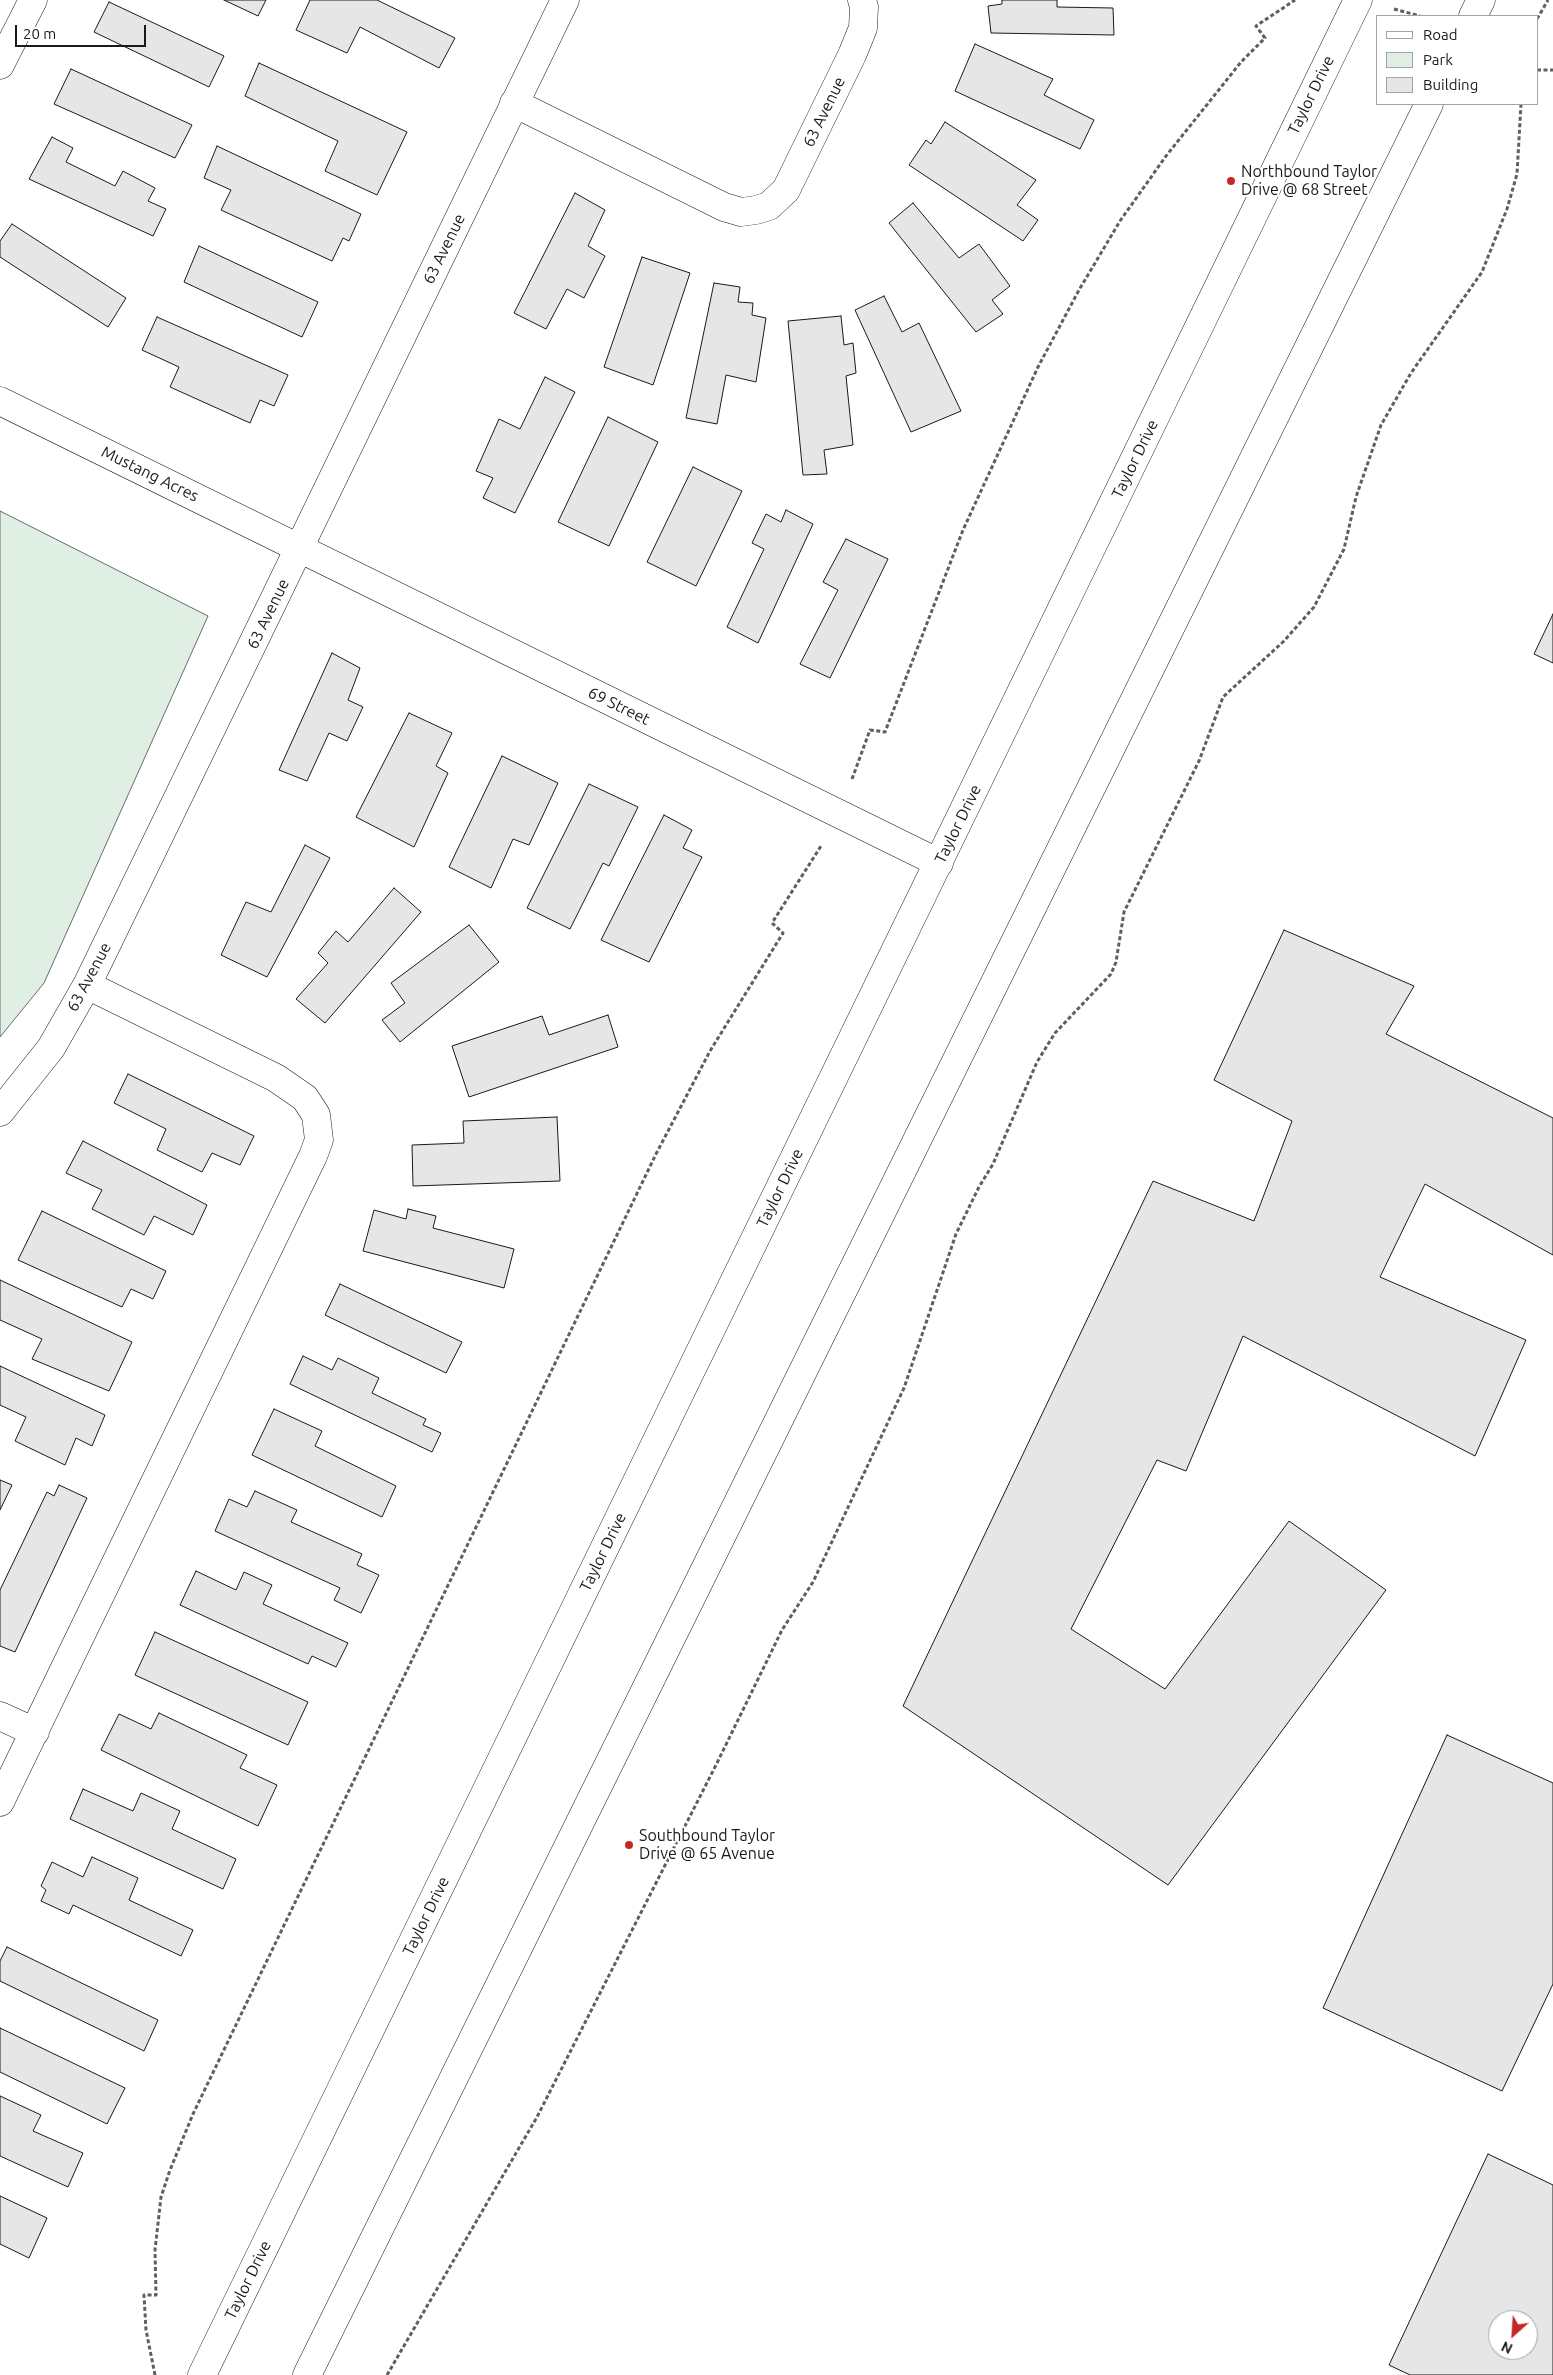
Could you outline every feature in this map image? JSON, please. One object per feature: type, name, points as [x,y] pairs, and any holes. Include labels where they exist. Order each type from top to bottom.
[{"type":"main road","points":[[0,65],[33,0]]},
{"type":"main road","name":"63 Avenue","points":[[0,1112],[50,1048],[87,985],[565,0]]},
{"type":"main road","name":"63 Avenue","points":[[514,103],[724,207],[741,212],[770,206],[786,190],[852,55],[863,28],[864,7],[862,0]]},
{"type":"main road","name":"Taylor Drive","points":[[202,2375],[1358,0]]},
{"type":"main road","points":[[1474,15],[1481,0]]},
{"type":"main road","points":[[307,2375],[1430,105]]},
{"type":"main road","name":"Mustang Acres","points":[[0,401],[300,548]]},
{"type":"main road","name":"69 Street","points":[[300,548],[939,863]]},
{"type":"main road","points":[[0,1802],[314,1156],[319,1140],[316,1115],[305,1098],[276,1078],[87,985]]},
{"type":"main road","points":[[0,1716],[35,1732]]},
{"type":"path","points":[[856,771],[870,730],[885,732],[963,530],[1038,367],[1079,290],[1120,221],[1166,156],[1241,62],[1265,38],[1256,26],[1295,0]]},
{"type":"path","points":[[1538,17],[1548,0]]},
{"type":"path","points":[[1538,70],[1553,70]]},
{"type":"path","points":[[387,2375],[537,2117],[712,1773],[782,1630],[813,1582],[904,1388],[956,1234],[993,1164],[1037,1062],[1055,1033],[1112,974],[1116,962],[1124,912],[1200,761],[1222,697],[1284,640],[1314,607],[1344,549],[1356,497],[1381,425],[1412,373],[1482,272],[1507,209],[1517,174],[1520,105]]},
{"type":"path","points":[[155,2375],[146,2330],[144,2295],[156,2295],[155,2250],[162,2197],[170,2170],[194,2114],[656,1154],[710,1051],[783,933],[772,923],[816,853]]},
{"type":"green space","points":[[0,511],[208,616],[44,983],[0,1037]]},
{"type":"building","points":[[224,0],[266,0],[258,16]]},
{"type":"building","points":[[310,0],[377,0],[455,38],[439,68],[360,27],[347,53],[296,30]]},
{"type":"building","points":[[1002,0],[1057,0],[1057,7],[1113,8],[1114,35],[991,33],[988,6],[1002,4]]},
{"type":"building","points":[[109,2],[224,56],[209,87],[94,32]]},
{"type":"building","points":[[975,44],[1053,79],[1044,95],[1094,120],[1080,149],[955,91]]},
{"type":"building","points":[[259,63],[407,132],[377,195],[325,171],[338,141],[245,96]]},
{"type":"building","points":[[71,69],[192,125],[175,158],[54,104]]},
{"type":"building","points":[[945,122],[1036,180],[1017,205],[1038,220],[1023,241],[909,165],[926,140],[931,144]]},
{"type":"building","points":[[52,137],[73,148],[66,162],[115,186],[123,171],[155,188],[148,201],[166,209],[153,236],[29,179]]},
{"type":"building","points":[[217,146],[361,214],[349,241],[343,238],[332,261],[221,210],[231,190],[204,178]]},
{"type":"building","points":[[575,193],[605,210],[588,246],[605,256],[584,298],[567,289],[546,329],[514,313]]},
{"type":"building","points":[[913,203],[959,258],[979,244],[1010,286],[992,300],[1003,314],[976,332],[889,223]]},
{"type":"building","points":[[12,224],[126,298],[108,327],[0,257],[0,241]]},
{"type":"building","points":[[199,246],[318,302],[302,337],[184,282]]},
{"type":"building","points":[[642,257],[690,273],[653,385],[604,367]]},
{"type":"building","points":[[714,283],[740,287],[738,302],[753,303],[752,315],[766,318],[756,382],[726,375],[717,424],[686,418]]},
{"type":"building","points":[[884,296],[902,332],[919,323],[961,411],[911,432],[855,310]]},
{"type":"building","points":[[841,316],[844,345],[853,343],[856,373],[846,376],[853,445],[824,450],[827,474],[803,475],[788,321]]},
{"type":"building","points":[[157,317],[288,375],[274,406],[260,400],[250,423],[170,387],[179,367],[142,350]]},
{"type":"building","points":[[545,377],[575,392],[515,513],[483,498],[493,478],[476,471],[499,419],[520,429]]},
{"type":"building","points":[[608,417],[658,442],[609,546],[558,522]]},
{"type":"building","points":[[693,467],[742,491],[696,586],[647,562]]},
{"type":"building","points":[[786,510],[813,524],[758,643],[727,627],[764,549],[752,543],[766,514],[781,522]]},
{"type":"building","points":[[846,539],[888,559],[830,678],[800,664],[838,590],[823,582]]},
{"type":"building","points":[[1553,614],[1553,663],[1534,654]]},
{"type":"building","points":[[332,653],[360,668],[348,700],[363,707],[347,741],[329,733],[307,781],[279,770]]},
{"type":"building","points":[[409,713],[452,733],[436,766],[448,773],[414,847],[356,817]]},
{"type":"building","points":[[502,756],[558,783],[529,845],[513,839],[491,888],[449,867]]},
{"type":"building","points":[[589,784],[638,807],[609,866],[603,863],[570,929],[527,908]]},
{"type":"building","points":[[664,815],[692,830],[683,848],[702,857],[649,962],[601,940]]},
{"type":"building","points":[[305,845],[330,858],[267,977],[221,955],[246,902],[271,912]]},
{"type":"building","points":[[394,888],[421,912],[325,1023],[296,999],[328,963],[318,953],[336,931],[348,942]]},
{"type":"building","points":[[469,925],[499,962],[400,1042],[382,1020],[405,1003],[391,983]]},
{"type":"building","points":[[1284,930],[1414,986],[1386,1034],[1553,1118],[1553,1255],[1425,1184],[1380,1277],[1526,1340],[1475,1456],[1243,1336],[1186,1471],[1157,1460],[1071,1629],[1165,1689],[1289,1521],[1386,1590],[1168,1885],[903,1706],[1153,1181],[1254,1221],[1292,1121],[1214,1080]]},
{"type":"building","points":[[608,1015],[618,1047],[469,1097],[452,1046],[542,1016],[549,1035]]},
{"type":"building","points":[[128,1074],[254,1136],[240,1165],[212,1153],[202,1172],[157,1150],[166,1129],[114,1103]]},
{"type":"building","points":[[557,1117],[560,1181],[413,1186],[412,1145],[464,1143],[463,1121]]},
{"type":"building","points":[[83,1141],[207,1205],[193,1235],[154,1216],[144,1235],[92,1209],[102,1190],[66,1173]]},
{"type":"building","points":[[408,1209],[436,1216],[433,1228],[514,1249],[504,1288],[363,1251],[374,1210],[406,1219]]},
{"type":"building","points":[[42,1211],[166,1271],[153,1299],[131,1289],[122,1307],[18,1260]]},
{"type":"building","points":[[0,1280],[132,1342],[109,1391],[32,1359],[42,1339],[0,1320]]},
{"type":"building","points":[[340,1284],[462,1342],[446,1373],[325,1315]]},
{"type":"building","points":[[303,1356],[332,1370],[338,1358],[379,1378],[372,1393],[426,1419],[423,1425],[441,1433],[432,1452],[290,1384]]},
{"type":"building","points":[[0,1366],[105,1415],[92,1446],[76,1438],[65,1465],[15,1441],[26,1417],[0,1405]]},
{"type":"building","points":[[274,1409],[322,1431],[315,1446],[396,1486],[382,1517],[252,1455]]},
{"type":"building","points":[[0,1480],[12,1485],[0,1510]]},
{"type":"building","points":[[59,1485],[87,1498],[15,1652],[0,1646],[0,1590],[47,1492],[54,1496]]},
{"type":"building","points":[[255,1491],[297,1510],[291,1522],[362,1554],[357,1565],[379,1575],[361,1613],[334,1600],[340,1588],[215,1531],[229,1499],[247,1507]]},
{"type":"building","points":[[196,1571],[236,1590],[244,1572],[272,1585],[263,1604],[348,1643],[336,1667],[312,1656],[308,1664],[180,1605]]},
{"type":"building","points":[[155,1632],[308,1702],[288,1745],[135,1675]]},
{"type":"building","points":[[159,1713],[247,1755],[240,1768],[277,1785],[258,1826],[101,1750],[119,1714],[151,1729]]},
{"type":"building","points":[[1447,1735],[1553,1783],[1553,1984],[1502,2091],[1323,2008]]},
{"type":"building","points":[[83,1789],[133,1811],[141,1793],[180,1811],[172,1829],[236,1859],[223,1889],[70,1819]]},
{"type":"building","points":[[92,1857],[138,1878],[129,1900],[193,1930],[181,1956],[73,1905],[69,1914],[41,1901],[46,1890],[41,1886],[52,1862],[83,1877]]},
{"type":"building","points":[[7,1947],[158,2020],[144,2051],[0,1981],[0,1961]]},
{"type":"building","points":[[0,2028],[125,2088],[107,2124],[0,2072]]},
{"type":"building","points":[[0,2096],[41,2115],[33,2131],[83,2153],[68,2187],[0,2156]]},
{"type":"building","points":[[1488,2154],[1553,2185],[1553,2375],[1410,2375],[1389,2365]]},
{"type":"building","points":[[0,2196],[47,2218],[29,2258],[0,2244]]},
{"type":"place","name":"Northbound Taylor Drive @ 68 Street","points":[[1231,181]]},
{"type":"place","name":"Southbound Taylor Drive @ 65 Avenue","points":[[629,1845]]}]
